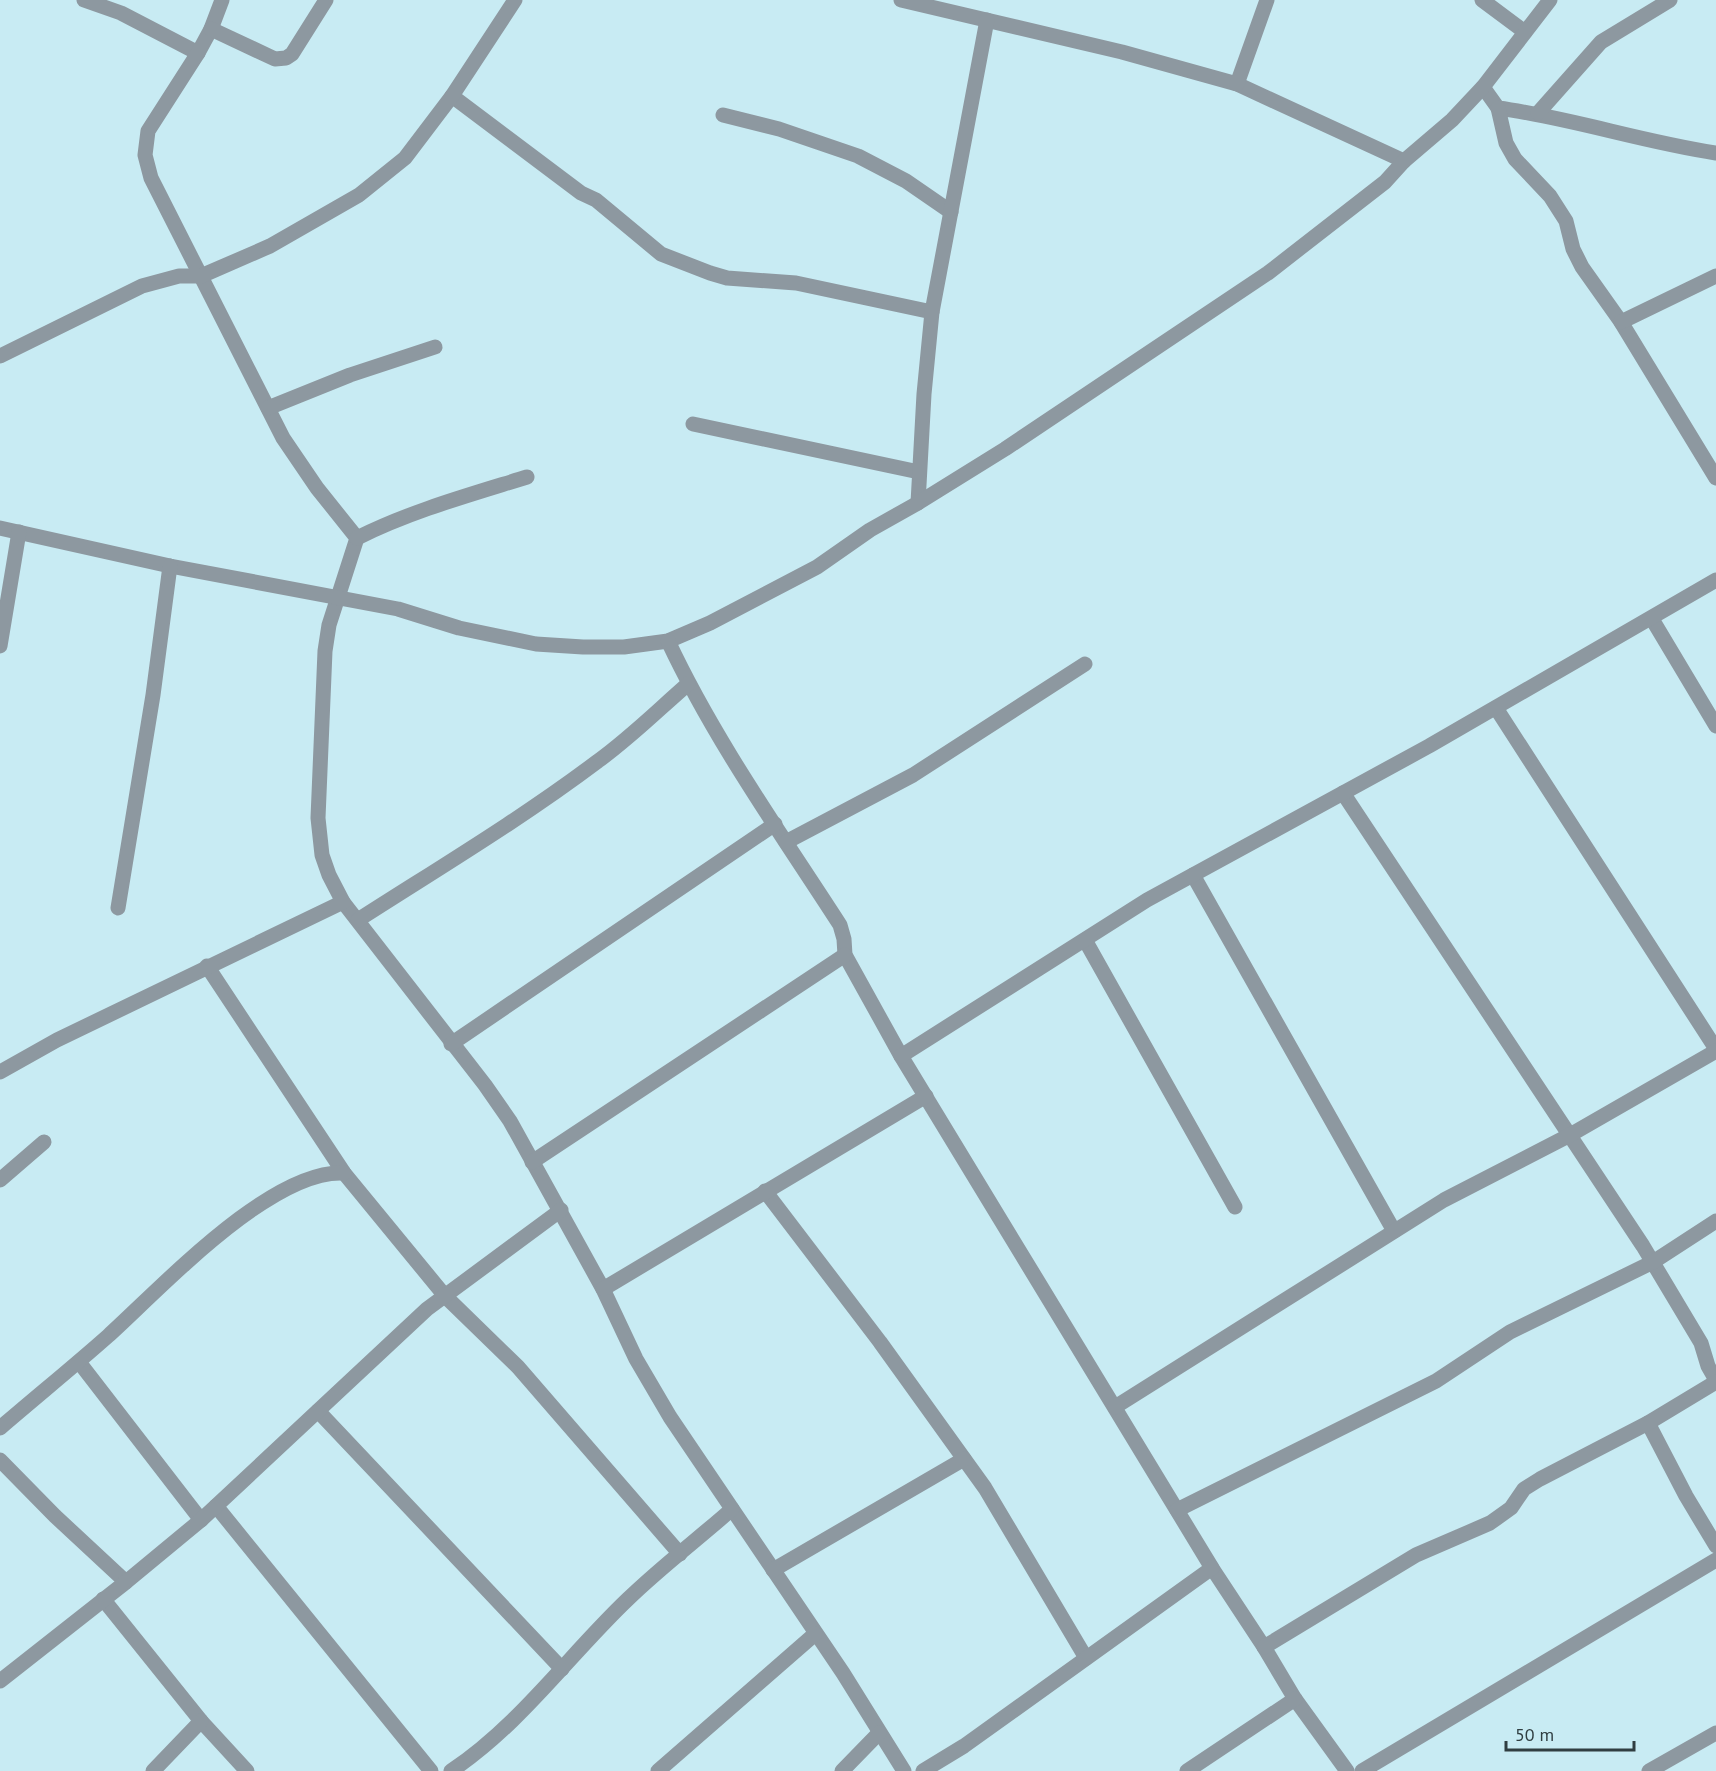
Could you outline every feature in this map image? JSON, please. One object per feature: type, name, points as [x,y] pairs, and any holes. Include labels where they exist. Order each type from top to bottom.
[{"type":"street","points":[[84,0],[121,13],[198,53]]},
{"type":"street","points":[[222,0],[211,29],[198,53],[148,131],[145,155],[151,178],[283,438],[316,488],[357,538]]},
{"type":"street","points":[[211,29],[274,59],[286,58],[292,54],[326,0]]},
{"type":"street","points":[[0,356],[142,286],[162,279],[201,276],[270,246],[359,195],[405,158],[452,96],[515,0]]},
{"type":"street","points":[[901,0],[922,2],[1122,52],[1237,84],[1404,161]]},
{"type":"street","points":[[1237,84],[1266,0]]},
{"type":"street","points":[[1482,0],[1525,32]]},
{"type":"street","points":[[0,528],[170,566],[398,609],[459,628],[536,644],[583,648],[624,647],[668,641],[710,623],[817,567],[870,530],[1005,449],[1268,273],[1384,182],[1404,161],[1452,120],[1482,87],[1550,0]]},
{"type":"street","points":[[1538,113],[1601,42],[1670,0]]},
{"type":"street","points":[[918,503],[924,394],[932,312],[987,20]]},
{"type":"street","points":[[1482,87],[1498,108],[1502,129],[1515,159],[1550,196],[1566,220],[1573,249],[1582,267],[1621,322],[1715,475]]},
{"type":"street","points":[[452,96],[581,193],[596,200],[662,254],[727,278],[796,283],[932,312]]},
{"type":"street","points":[[1498,108],[1538,113],[1684,148],[1716,153]]},
{"type":"street","points":[[723,115],[779,129],[858,156],[906,181],[951,212]]},
{"type":"street","points":[[1621,322],[1716,276]]},
{"type":"street","points":[[267,408],[350,375],[435,347]]},
{"type":"street","points":[[693,424],[920,472]]},
{"type":"street","points":[[527,477],[429,507],[388,522],[357,538],[329,625],[325,651],[318,818],[322,855],[343,902],[485,1085],[510,1121],[561,1210],[603,1289],[636,1359],[664,1407],[815,1634],[843,1672],[904,1771]]},
{"type":"street","points":[[0,646],[19,532]]},
{"type":"street","points":[[118,908],[153,695],[170,566]]},
{"type":"street","points":[[901,1056],[1147,900],[1496,708],[1716,580]]},
{"type":"street","points":[[1652,619],[1716,726]]},
{"type":"street","points":[[668,641],[688,684],[774,824],[840,925],[845,955],[901,1056],[1212,1568],[1295,1699],[1347,1771]]},
{"type":"street","points":[[786,842],[913,775],[1085,664]]},
{"type":"street","points":[[358,920],[503,828],[601,760],[688,684]]},
{"type":"street","points":[[1115,1407],[1444,1200],[1570,1135],[1716,1050],[1496,708]]},
{"type":"street","points":[[1264,1647],[1416,1555],[1490,1523],[1511,1508],[1524,1490],[1540,1479],[1648,1423],[1716,1381],[1708,1366],[1701,1343],[1653,1262],[1343,793]]},
{"type":"street","points":[[451,1044],[774,824]]},
{"type":"street","points":[[1193,875],[1394,1231]]},
{"type":"street","points":[[0,1072],[57,1040],[343,902]]},
{"type":"street","points":[[1084,940],[1235,1207]]},
{"type":"street","points":[[532,1162],[845,955]]},
{"type":"street","points":[[207,966],[344,1173],[445,1296],[518,1367],[680,1554]]},
{"type":"street","points":[[603,1289],[926,1096]]},
{"type":"street","points":[[0,1180],[44,1142]]},
{"type":"street","points":[[0,1428],[79,1362],[227,1228],[280,1190],[316,1175],[330,1172],[344,1173]]},
{"type":"street","points":[[765,1191],[880,1342],[985,1488],[1086,1658]]},
{"type":"street","points":[[0,1681],[201,1520],[427,1309],[561,1210]]},
{"type":"street","points":[[1177,1510],[1437,1381],[1510,1332],[1653,1262],[1716,1221]]},
{"type":"street","points":[[79,1362],[201,1520]]},
{"type":"street","points":[[318,1411],[562,1669]]},
{"type":"street","points":[[1648,1423],[1686,1496],[1716,1546]]},
{"type":"street","points":[[773,1570],[963,1459]]},
{"type":"street","points":[[0,1460],[55,1516],[126,1582]]},
{"type":"street","points":[[216,1506],[431,1771]]},
{"type":"street","points":[[451,1771],[471,1758],[562,1669],[628,1599],[732,1509]]},
{"type":"street","points":[[1362,1771],[1716,1560]]},
{"type":"street","points":[[923,1771],[964,1746],[1212,1568]]},
{"type":"street","points":[[103,1599],[201,1721],[247,1771]]},
{"type":"street","points":[[658,1771],[815,1634]]},
{"type":"street","points":[[1187,1771],[1295,1699]]},
{"type":"street","points":[[153,1771],[201,1721]]},
{"type":"street","points":[[1649,1771],[1716,1732]]},
{"type":"street","points":[[842,1771],[879,1733]]}]
